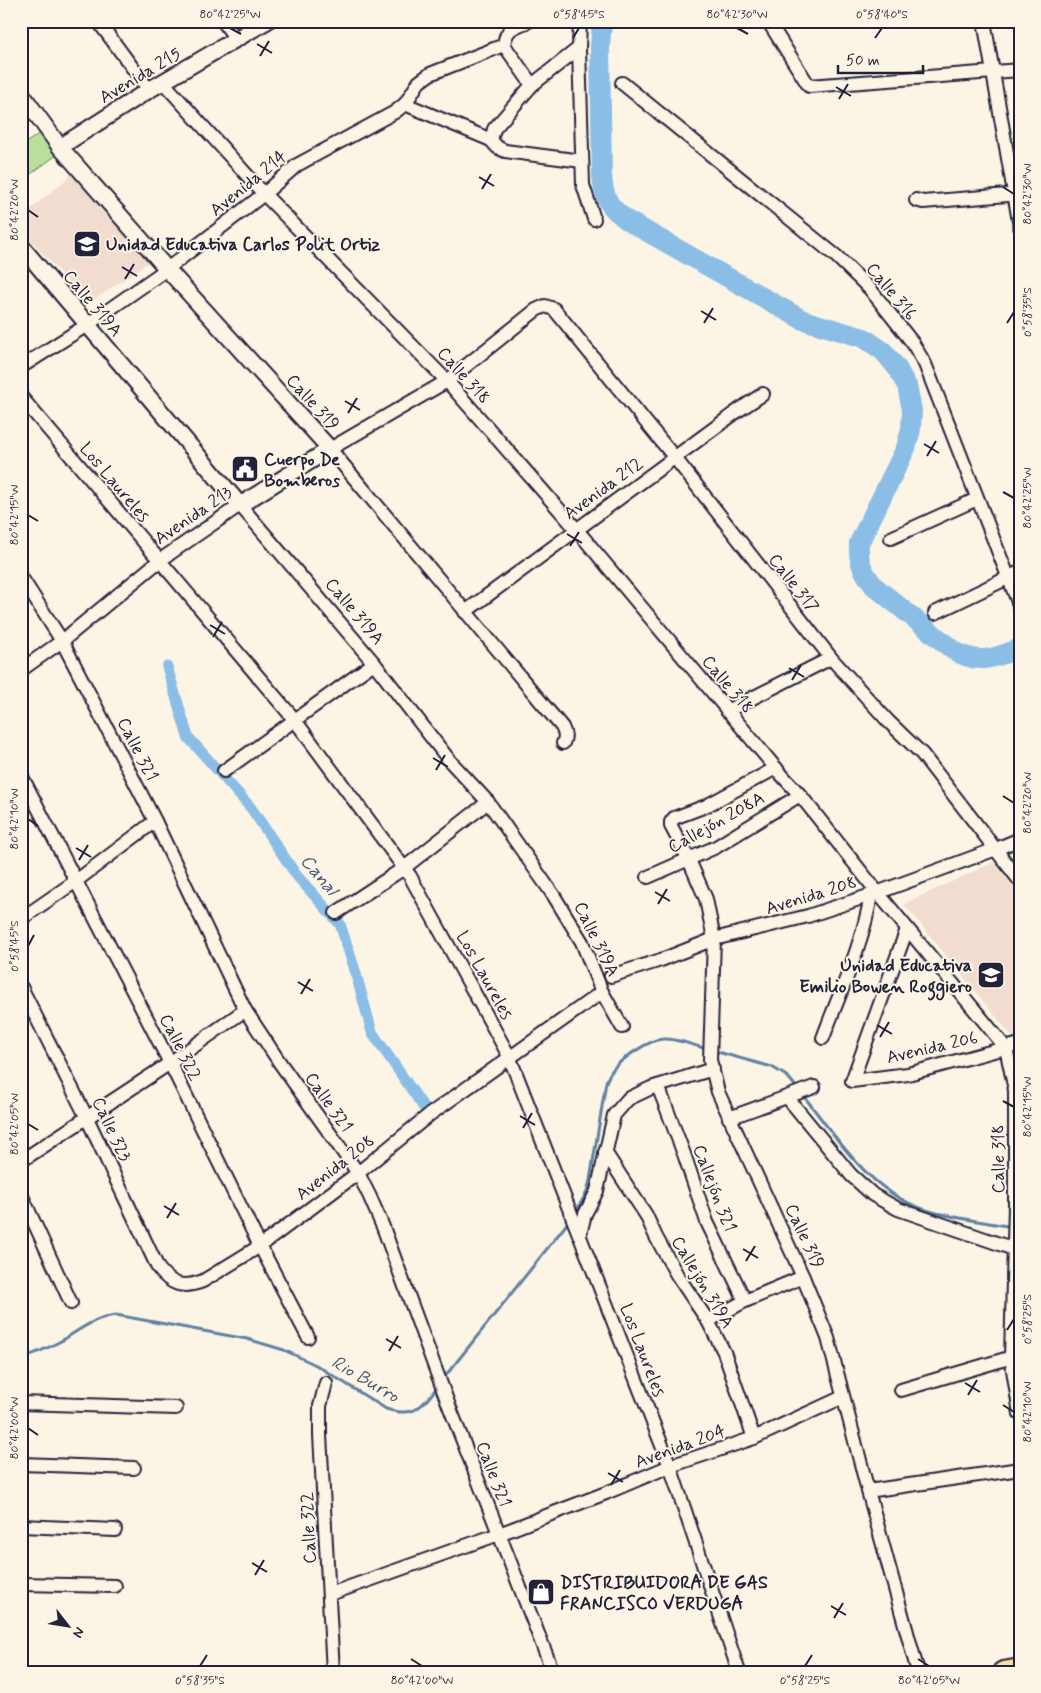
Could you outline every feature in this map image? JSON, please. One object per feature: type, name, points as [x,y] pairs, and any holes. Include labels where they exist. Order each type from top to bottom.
[{"type":"main road","points":[[1003,1672],[1020,1669]]},
{"type":"street","name":"Calle 318","points":[[98,21],[156,86],[448,380],[800,795],[874,894],[907,929],[1006,1048],[1015,1090],[1015,1356],[1020,1414]]},
{"type":"street","points":[[223,21],[236,39]]},
{"type":"street","name":"Avenida 215","points":[[60,146],[156,86],[267,21]]},
{"type":"street","points":[[530,21],[510,29],[505,36],[504,44],[532,85]]},
{"type":"street","points":[[580,21],[583,185],[594,219]]},
{"type":"street","points":[[768,21],[809,86],[1020,70]]},
{"type":"street","points":[[984,21],[992,72],[1017,194],[1020,227]]},
{"type":"street","name":"Avenida 214","points":[[21,367],[87,325],[168,269],[264,194],[297,165],[395,112],[405,104],[420,82],[430,74],[504,44]]},
{"type":"street","points":[[491,140],[494,129],[532,85],[579,48]]},
{"type":"street","name":"Calle 316","points":[[622,83],[836,256],[870,289],[912,342],[925,364],[1020,607]]},
{"type":"street","name":"Calle 319","points":[[21,93],[60,146],[330,449],[562,727],[565,732],[563,743]]},
{"type":"street","points":[[405,104],[491,140],[497,147],[505,150],[582,161]]},
{"type":"street","points":[[916,200],[923,202],[1017,194]]},
{"type":"street","name":"Calle 319A","points":[[21,246],[374,663],[449,760],[488,802],[554,896],[582,942],[602,992],[622,1027]]},
{"type":"street","name":"Avenida 213","points":[[21,670],[62,640],[158,561],[240,505],[330,449],[448,380],[536,310],[545,306]]},
{"type":"street","name":"Calle 317","points":[[545,306],[554,309],[831,658],[888,721],[922,754],[1020,881]]},
{"type":"street","name":"Avenida 212","points":[[465,612],[738,410],[763,394]]},
{"type":"street","name":"Los Laureles","points":[[21,397],[294,720],[404,868],[509,1056],[670,1466],[740,1672]]},
{"type":"street","points":[[892,538],[977,499]]},
{"type":"street","points":[[935,613],[1020,572]]},
{"type":"street","name":"Calle 321","points":[[21,577],[62,640],[155,821],[246,1010],[280,1063],[358,1173],[383,1227],[448,1403],[553,1672]]},
{"type":"street","points":[[727,711],[831,658]]},
{"type":"street","points":[[224,771],[374,663]]},
{"type":"street","name":"Calle 319","points":[[776,768],[706,806],[674,818],[671,826],[689,860],[706,900],[714,939],[712,1065],[718,1092],[803,1277],[828,1338],[918,1672]]},
{"type":"street","name":"Calle 322","points":[[21,775],[170,1063],[260,1246],[308,1337]]},
{"type":"street","name":"Callejón 208A","points":[[648,877],[716,847],[800,795]]},
{"type":"street","points":[[336,912],[404,868],[488,802]]},
{"type":"street","points":[[21,920],[155,821]]},
{"type":"street","name":"Avenida 208","points":[[611,976],[661,960],[714,939],[808,916],[874,894],[1020,839]]},
{"type":"street","points":[[822,1038],[861,936],[874,894]]},
{"type":"street","name":"Avenida 206","points":[[907,929],[852,1081],[908,1074],[1020,1044]]},
{"type":"street","name":"Calle 323","points":[[21,986],[87,1118],[158,1268],[165,1278],[174,1284]]},
{"type":"street","name":"Avenida 208","points":[[174,1284],[193,1285],[203,1281],[260,1246],[358,1173],[426,1117],[509,1056],[602,992]]},
{"type":"street","points":[[21,1161],[170,1063],[246,1010]]},
{"type":"street","points":[[578,1229],[597,1191],[614,1115],[628,1099],[712,1065]]},
{"type":"street","name":"Callejón 321","points":[[658,1086],[707,1222],[745,1301]]},
{"type":"street","points":[[729,1118],[814,1087]]},
{"type":"street","points":[[790,1096],[851,1175],[873,1195],[898,1208],[1016,1246]]},
{"type":"street","name":"Callejón 319A","points":[[605,1152],[646,1215],[677,1275],[708,1321],[724,1352],[754,1438]]},
{"type":"street","points":[[21,1194],[71,1303]]},
{"type":"street","points":[[708,1321],[745,1301],[803,1277]]},
{"type":"street","points":[[901,1390],[1015,1356]]},
{"type":"street","name":"Calle 322","points":[[326,1383],[320,1406],[320,1435],[333,1672]]},
{"type":"street","name":"Avenida 204","points":[[330,1594],[499,1534],[670,1466],[754,1438],[843,1397]]},
{"type":"street","points":[[21,1403],[176,1408]]},
{"type":"street","points":[[21,1464],[134,1468]]},
{"type":"street","points":[[868,1491],[1020,1468]]},
{"type":"street","points":[[21,1526],[115,1530]]},
{"type":"street","points":[[21,1584],[115,1586]]},
{"type":"shaded area","name":"Unidad Educativa Carlos Polit Ortiz","points":[[75,172],[152,260],[88,304],[21,229],[21,217]]},
{"type":"shaded area","name":"Unidad Educativa Emilio Bowen Roggiero","points":[[994,862],[1020,895],[1020,1039],[1015,1040],[904,904]]},
{"type":"green space","points":[[43,131],[61,152],[21,181],[21,146]]},
{"type":"waterway","points":[[602,21],[600,47],[602,176],[604,191],[612,207],[628,221],[803,320],[864,338],[883,351],[897,368],[907,386],[912,410],[911,429],[906,448],[859,543],[860,561],[864,570],[874,586],[953,650],[962,655],[986,659],[1020,648]]},
{"type":"waterway","name":"Canal","points":[[167,667],[188,737],[251,808],[297,876],[340,924],[372,1032],[429,1115]]},
{"type":"waterway","name":"Rio Burro","points":[[575,1213],[587,1192],[606,1082],[614,1068],[637,1050],[657,1040],[674,1040],[708,1049]]},
{"type":"waterway","points":[[714,1051],[772,1067],[788,1077],[797,1088]]},
{"type":"waterway","points":[[803,1095],[859,1165],[892,1194],[912,1205],[933,1212],[1012,1227]]},
{"type":"waterway","name":"Rio Burro","points":[[443,1379],[570,1220]]},
{"type":"waterway","name":"Rio Burro","points":[[21,1358],[61,1341],[94,1321],[116,1315],[247,1339],[284,1350],[316,1365],[386,1409],[404,1412],[416,1409],[427,1400],[438,1386]]},
{"type":"place","name":"Unidad Educativa Carlos Polit Ortiz","points":[[87,244]]},
{"type":"place","name":"Cuerpo De Bomberos","points":[[245,469]]},
{"type":"place","name":"Unidad Educativa Emilio Bowen Roggiero","points":[[991,975]]},
{"type":"place","name":"DISTRIBUIDORA DE GAS FRANCISCO VERDUGA","points":[[541,1592]]}]
